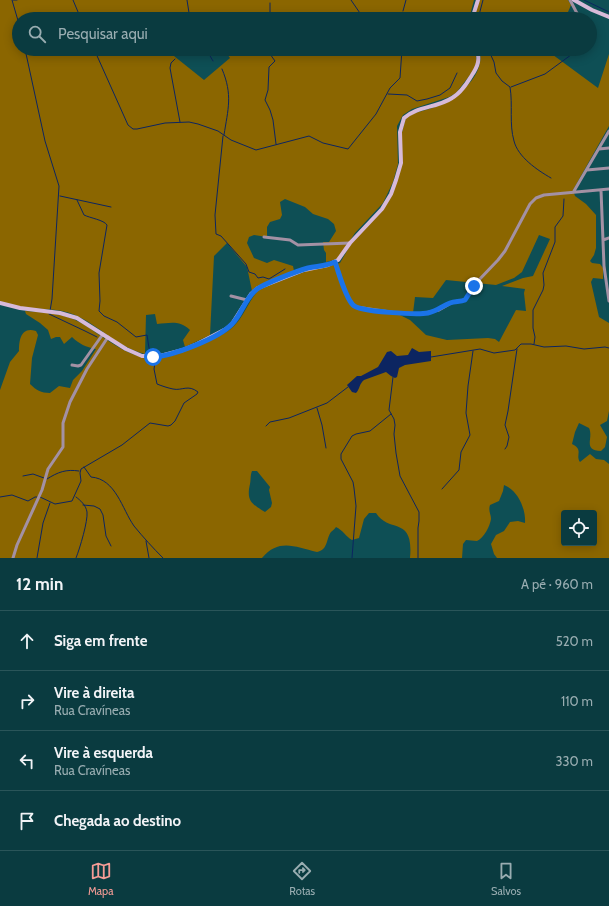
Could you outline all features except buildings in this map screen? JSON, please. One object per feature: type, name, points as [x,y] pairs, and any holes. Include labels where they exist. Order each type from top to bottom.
[{"type":"street","points":[[474,12],[478,0]]},
{"type":"street","points":[[570,0],[576,12]]},
{"type":"street","points":[[574,0],[597,12]]},
{"type":"street","points":[[597,12],[609,17]]},
{"type":"street","points":[[0,303],[20,308],[67,314],[77,318],[132,352],[142,356],[160,356],[171,354],[197,344],[226,329],[236,318],[247,300],[254,292],[264,286],[304,270],[335,262],[341,258],[350,243],[382,209],[390,194],[401,163],[400,132],[404,118],[413,112],[448,101],[456,96],[478,66],[479,56]]},
{"type":"street","points":[[574,191],[609,131]]},
{"type":"street","points":[[599,149],[609,148]]},
{"type":"street","points":[[587,170],[609,168]]},
{"type":"street","points":[[335,262],[351,303],[356,307],[413,314],[427,313],[450,303],[467,299],[477,282],[505,251],[530,204],[536,198],[544,194],[609,189]]},
{"type":"street","points":[[601,190],[604,266],[609,301]]},
{"type":"street","points":[[264,237],[290,240],[298,244],[350,243]]},
{"type":"street","points":[[603,240],[609,238]]},
{"type":"street","points":[[604,266],[609,264]]},
{"type":"street","points":[[231,296],[247,300]]},
{"type":"street","points":[[72,365],[81,365],[103,334]]},
{"type":"street","points":[[13,558],[17,545],[42,490],[48,469],[63,447],[63,423],[70,402],[86,369],[108,337]]},
{"type":"shaded area","points":[[0,0],[474,0],[471,12],[12,12],[12,56],[174,56],[204,80],[230,58],[229,56],[476,56],[477,61],[473,71],[456,93],[449,97],[412,109],[403,115],[397,126],[398,164],[393,182],[383,203],[355,233],[338,259],[326,262],[326,253],[323,242],[329,242],[336,231],[334,224],[328,219],[313,214],[305,207],[285,199],[280,202],[282,215],[280,219],[270,222],[267,227],[267,237],[254,235],[249,237],[247,243],[254,258],[267,263],[274,260],[293,266],[294,271],[259,286],[252,291],[247,267],[227,243],[214,256],[210,335],[185,347],[183,340],[190,330],[179,323],[157,324],[155,314],[146,315],[145,354],[135,351],[93,325],[68,312],[18,307],[0,302]]},
{"type":"shaded area","points":[[479,0],[568,0],[571,5],[568,12],[475,12]]},
{"type":"shaded area","points":[[609,54],[609,126],[573,190],[575,196],[586,204],[596,215],[596,248],[590,261],[592,263],[600,264],[603,268],[603,279],[593,278],[591,282],[599,317],[609,323],[609,411],[607,421],[600,425],[607,437],[605,447],[601,451],[595,450],[590,446],[589,428],[579,423],[572,444],[578,448],[578,457],[580,462],[590,454],[596,459],[604,460],[609,464],[609,558],[497,558],[491,544],[496,535],[504,531],[510,522],[518,521],[525,523],[524,512],[520,501],[509,487],[504,485],[499,501],[490,505],[489,509],[491,519],[486,532],[477,541],[466,540],[463,544],[462,558],[410,558],[410,545],[408,536],[404,530],[387,523],[376,513],[369,513],[364,519],[359,538],[352,540],[336,527],[329,535],[325,547],[321,551],[317,552],[294,546],[281,546],[268,552],[262,558],[0,558],[0,390],[10,362],[19,351],[20,339],[27,330],[36,331],[38,335],[32,358],[30,384],[41,392],[50,393],[59,386],[70,388],[73,380],[82,371],[96,349],[77,342],[72,337],[64,344],[60,337],[51,339],[48,330],[26,314],[25,311],[55,314],[73,319],[127,352],[149,358],[171,356],[222,334],[238,322],[253,297],[260,289],[307,271],[340,263],[351,244],[386,205],[402,164],[401,136],[406,117],[448,101],[463,90],[475,75],[479,67],[480,56],[555,56],[598,88]],"holes":[[[539,235],[550,239],[533,276],[502,286],[525,289],[526,311],[516,310],[499,342],[495,339],[488,338],[447,340],[426,335],[410,320],[398,314],[413,313],[415,297],[433,298],[446,280],[496,285],[514,278],[522,272]],[[252,471],[257,471],[270,487],[269,490],[272,503],[271,507],[265,512],[253,504],[249,494],[251,473]]]},
{"type":"water","points":[[412,348],[419,352],[431,351],[431,361],[405,365],[399,368],[397,377],[395,378],[386,372],[364,380],[356,393],[352,392],[347,385],[357,376],[361,376],[378,367],[387,352],[391,351],[397,356],[408,355]]},
{"type":"waterway","points":[[12,0],[16,12]]},
{"type":"waterway","points":[[73,0],[78,12]]},
{"type":"waterway","points":[[187,0],[189,12]]},
{"type":"waterway","points":[[351,0],[359,12]]},
{"type":"waterway","points":[[403,11],[406,0]]},
{"type":"waterway","points":[[480,12],[483,0]]},
{"type":"waterway","points":[[584,0],[609,12]]},
{"type":"waterway","points":[[270,3],[270,12]]},
{"type":"waterway","points":[[27,56],[45,141],[59,186],[50,311]]},
{"type":"waterway","points":[[97,56],[128,125],[133,129],[165,123],[189,122],[218,131],[231,140],[256,150],[309,136],[323,143],[348,149],[376,114],[390,88],[400,78],[402,56]]},
{"type":"waterway","points":[[210,56],[213,61]]},
{"type":"waterway","points":[[271,56],[275,61],[269,67],[268,90],[265,100],[273,120],[276,144]]},
{"type":"waterway","points":[[491,56],[496,73],[502,81],[510,87],[512,128],[516,147],[524,158],[551,178]]},
{"type":"waterway","points":[[511,87],[545,74],[569,56]]},
{"type":"waterway","points":[[175,59],[171,63],[170,68],[180,122]]},
{"type":"waterway","points":[[222,69],[229,94],[224,135]]},
{"type":"waterway","points":[[388,94],[407,95],[417,101],[427,99],[440,95],[450,88],[457,73]]},
{"type":"waterway","points":[[223,136],[215,215],[216,234],[221,236],[246,264],[249,272],[255,274],[258,278],[263,277],[269,279],[285,269]]},
{"type":"waterway","points":[[60,196],[111,207]]},
{"type":"waterway","points":[[534,344],[535,337],[533,328],[533,310],[543,290],[543,273],[555,242],[555,227],[563,216],[564,199]]},
{"type":"waterway","points":[[77,200],[84,215],[100,220],[107,225],[99,273],[99,311],[104,316],[117,322],[136,337],[147,335],[149,348],[154,355]]},
{"type":"waterway","points":[[49,314],[97,337]]},
{"type":"waterway","points":[[431,357],[480,349],[494,353],[515,350],[521,344],[531,344],[544,347],[566,346],[584,349],[609,348]]},
{"type":"waterway","points":[[505,449],[509,437],[505,425],[517,349]]},
{"type":"waterway","points":[[442,489],[459,470],[461,452],[470,435],[466,413],[473,351]]},
{"type":"waterway","points":[[40,497],[55,504],[72,501],[81,481],[81,469],[122,445],[150,423],[168,426],[175,421],[184,403],[198,392],[191,388],[173,389],[157,384],[154,369],[156,357]]},
{"type":"waterway","points":[[393,377],[389,410],[394,419],[394,434],[400,476],[419,512],[418,558]]},
{"type":"waterway","points":[[266,426],[270,422],[289,418],[327,403],[348,387]]},
{"type":"waterway","points":[[317,408],[326,448]]},
{"type":"waterway","points":[[352,558],[356,506],[353,482],[341,459],[341,454],[352,436],[370,431],[391,414]]},
{"type":"waterway","points":[[84,467],[91,477],[100,479],[107,483],[117,496],[134,526],[163,558]]},
{"type":"waterway","points":[[47,479],[62,472],[70,470],[79,471]]},
{"type":"waterway","points":[[23,476],[33,474],[44,478]]},
{"type":"waterway","points":[[0,497],[12,495],[28,501],[37,497]]},
{"type":"waterway","points":[[76,497],[84,505],[87,512],[82,541],[76,558]]},
{"type":"waterway","points":[[37,558],[43,523],[50,503]]},
{"type":"waterway","points":[[83,505],[94,506],[100,509],[103,515],[106,536],[111,546]]},
{"type":"waterway","points":[[146,541],[149,558]]},
{"type":"route","points":[[153,357],[183,350],[226,329],[232,324],[251,294],[258,288],[297,272],[335,262],[351,303],[358,308],[369,310],[413,314],[427,313],[439,310],[450,303],[467,299],[474,286]]}]
